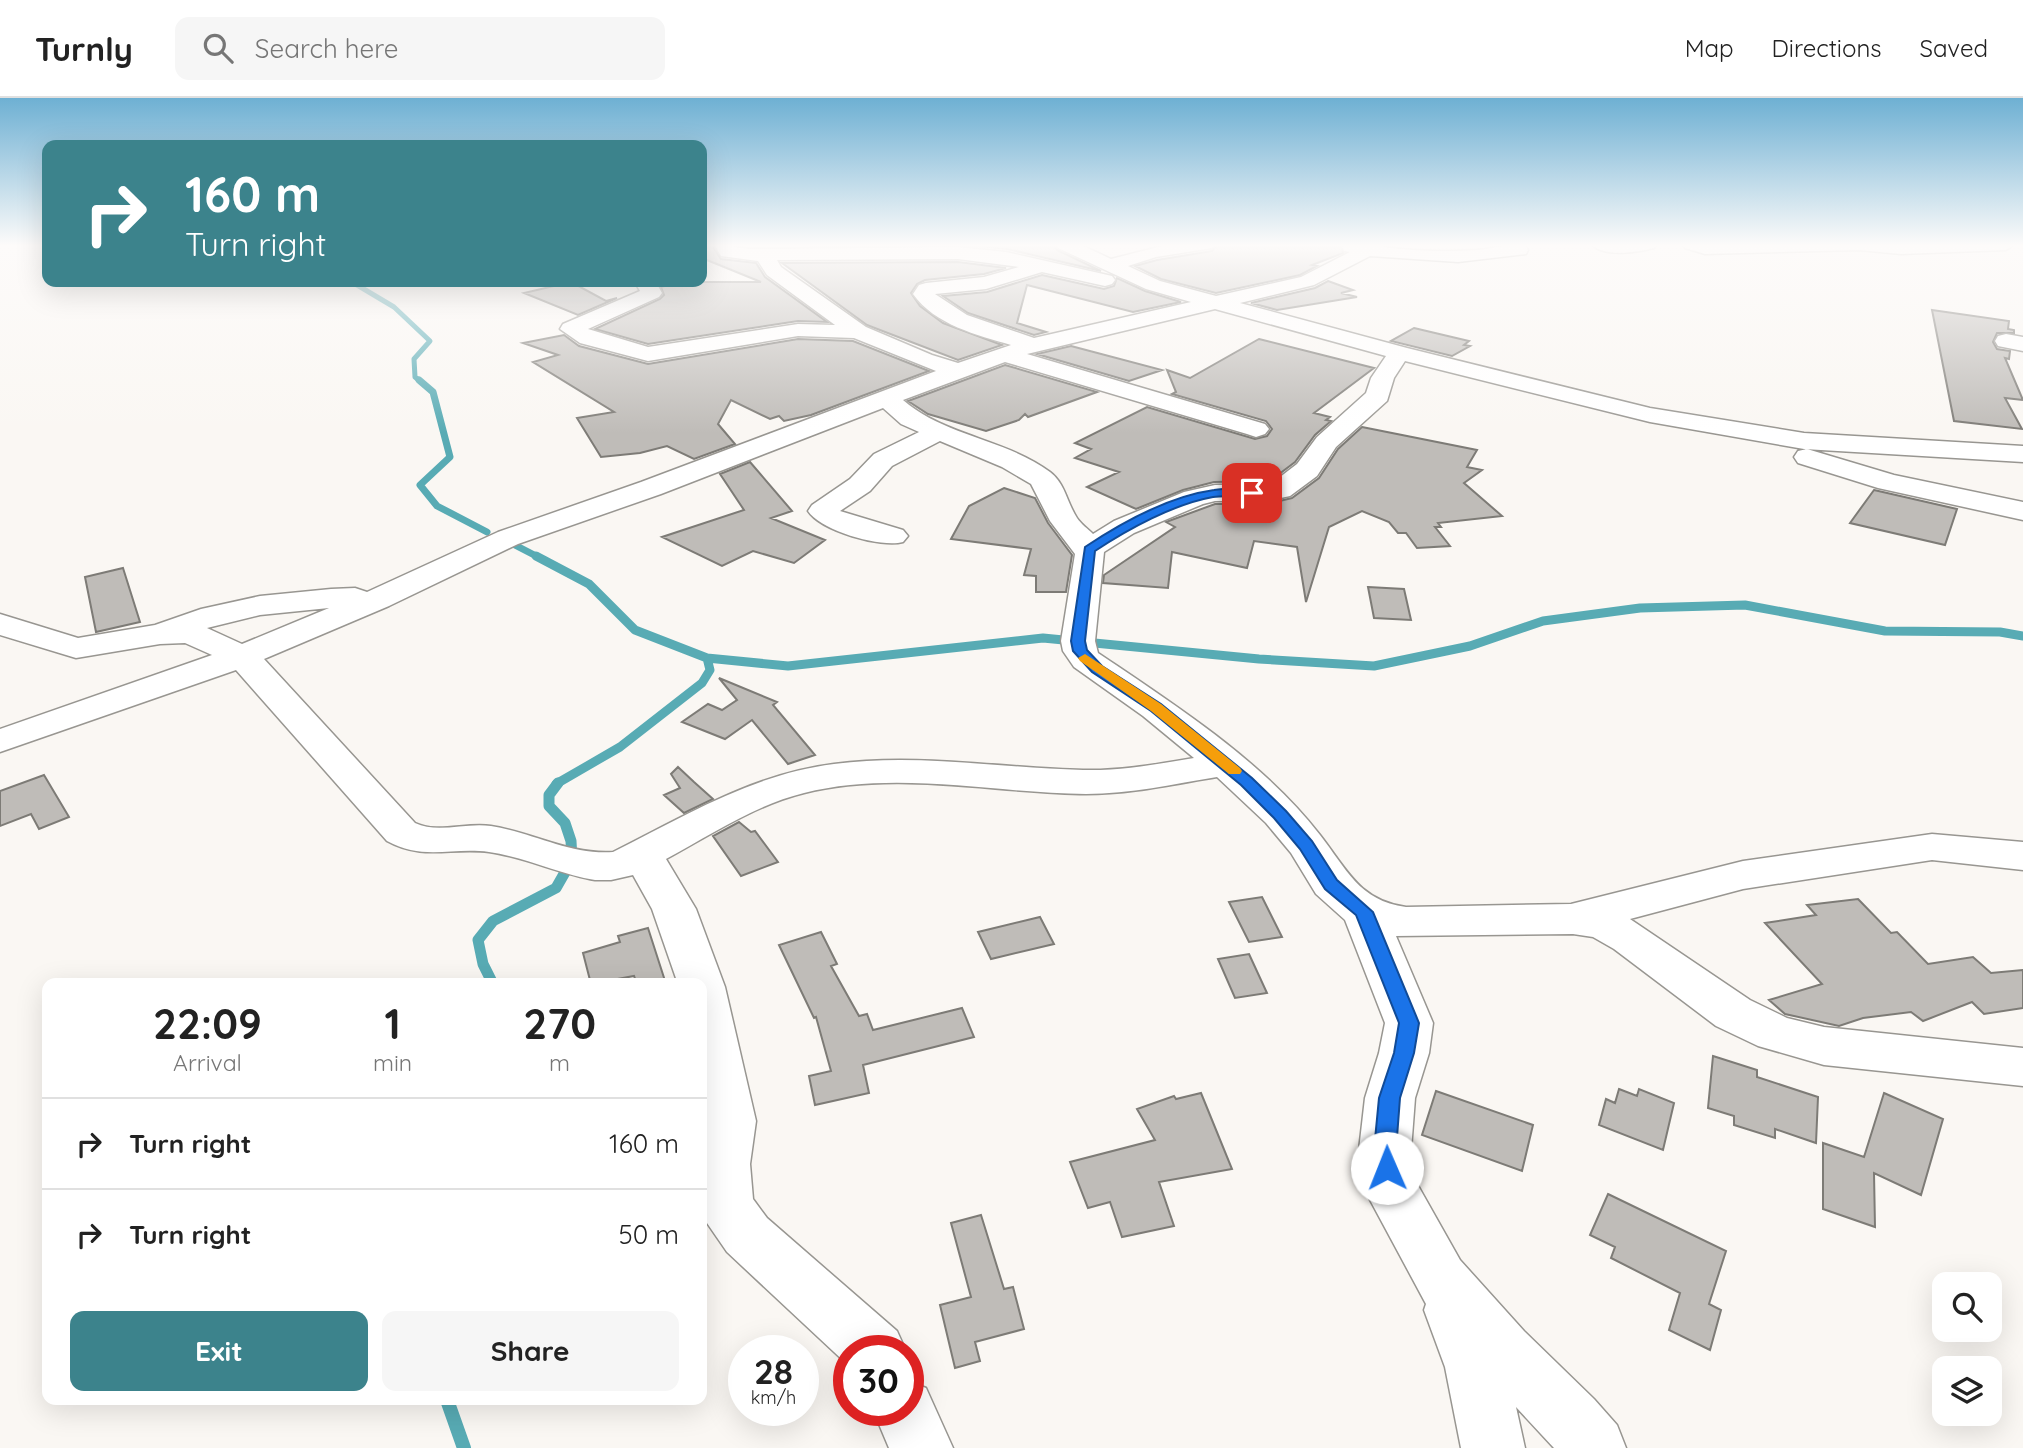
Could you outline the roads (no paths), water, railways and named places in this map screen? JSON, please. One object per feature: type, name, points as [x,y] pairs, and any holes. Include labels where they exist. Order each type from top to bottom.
[{"type":"street","points":[[620,307],[571,329],[588,338],[648,354],[798,330],[858,332]]},
{"type":"street","points":[[825,307],[858,332],[924,360],[959,370]]},
{"type":"street","points":[[940,307],[1032,345]]},
{"type":"street","points":[[0,741],[242,656],[378,599],[508,538],[624,499],[888,400],[959,370],[1032,345],[1192,307]]},
{"type":"street","points":[[1231,307],[1610,406],[1701,425],[1830,443],[2023,454]]},
{"type":"street","points":[[1089,549],[1124,527],[1194,498],[1215,493],[1267,493],[1280,490],[1307,470],[1326,442],[1378,396],[1378,384],[1383,374],[1400,353]]},
{"type":"street","points":[[1005,355],[1256,429]]},
{"type":"street","points":[[888,400],[910,419],[1011,461],[1041,478],[1049,487],[1063,521],[1089,549],[1078,641],[1080,651],[1097,669],[1156,708],[1227,765],[1280,814],[1306,845],[1331,884],[1364,912],[1382,919],[1406,922],[1573,919],[1603,923],[1630,938],[1733,1013],[1775,1033],[1824,1046],[2023,1067]]},
{"type":"street","points":[[1701,425],[1888,482],[2023,510]]},
{"type":"street","points":[[893,536],[834,520],[824,515],[822,510],[860,485],[883,460],[938,432]]},
{"type":"street","points":[[160,634],[215,614],[259,605],[313,600],[378,599]]},
{"type":"street","points":[[0,624],[76,648],[160,634],[190,633],[242,656],[401,832],[409,837],[426,841],[488,839],[602,868],[616,867],[772,790],[823,777],[858,773],[1086,782],[1227,765]]},
{"type":"street","points":[[1573,919],[1743,875],[1933,847],[2023,856]]},
{"type":"street","points":[[642,855],[674,909],[699,978]]},
{"type":"street","points":[[1364,912],[1409,1023],[1404,1053],[1390,1098],[1385,1150],[1389,1185],[1440,1278],[1476,1367],[1493,1448]]},
{"type":"street","points":[[707,1013],[730,1121],[723,1164],[726,1206],[747,1235],[858,1335]]},
{"type":"street","points":[[1440,1278],[1503,1351],[1572,1421],[1594,1448]]},
{"type":"street","points":[[911,1426],[921,1448]]},
{"type":"waterway","points":[[394,307],[430,341],[414,359],[415,377],[421,382]]},
{"type":"waterway","points":[[419,380],[433,392],[450,457],[420,485],[437,506],[487,532]]},
{"type":"waterway","points":[[511,543],[540,558]]},
{"type":"waterway","points":[[536,556],[589,584],[635,630],[707,658]]},
{"type":"waterway","points":[[707,658],[788,666],[1043,638],[1259,659],[1374,666],[1470,646],[1543,621],[1640,608],[1745,605],[1885,631],[2000,632],[2023,636]]},
{"type":"waterway","points":[[556,784],[620,747],[702,683],[710,670],[707,658]]},
{"type":"waterway","points":[[490,978],[483,964],[478,940],[493,921],[556,888],[572,860],[571,841],[565,823],[549,806],[549,795],[558,783]]},
{"type":"waterway","points":[[449,1405],[464,1448]]}]
